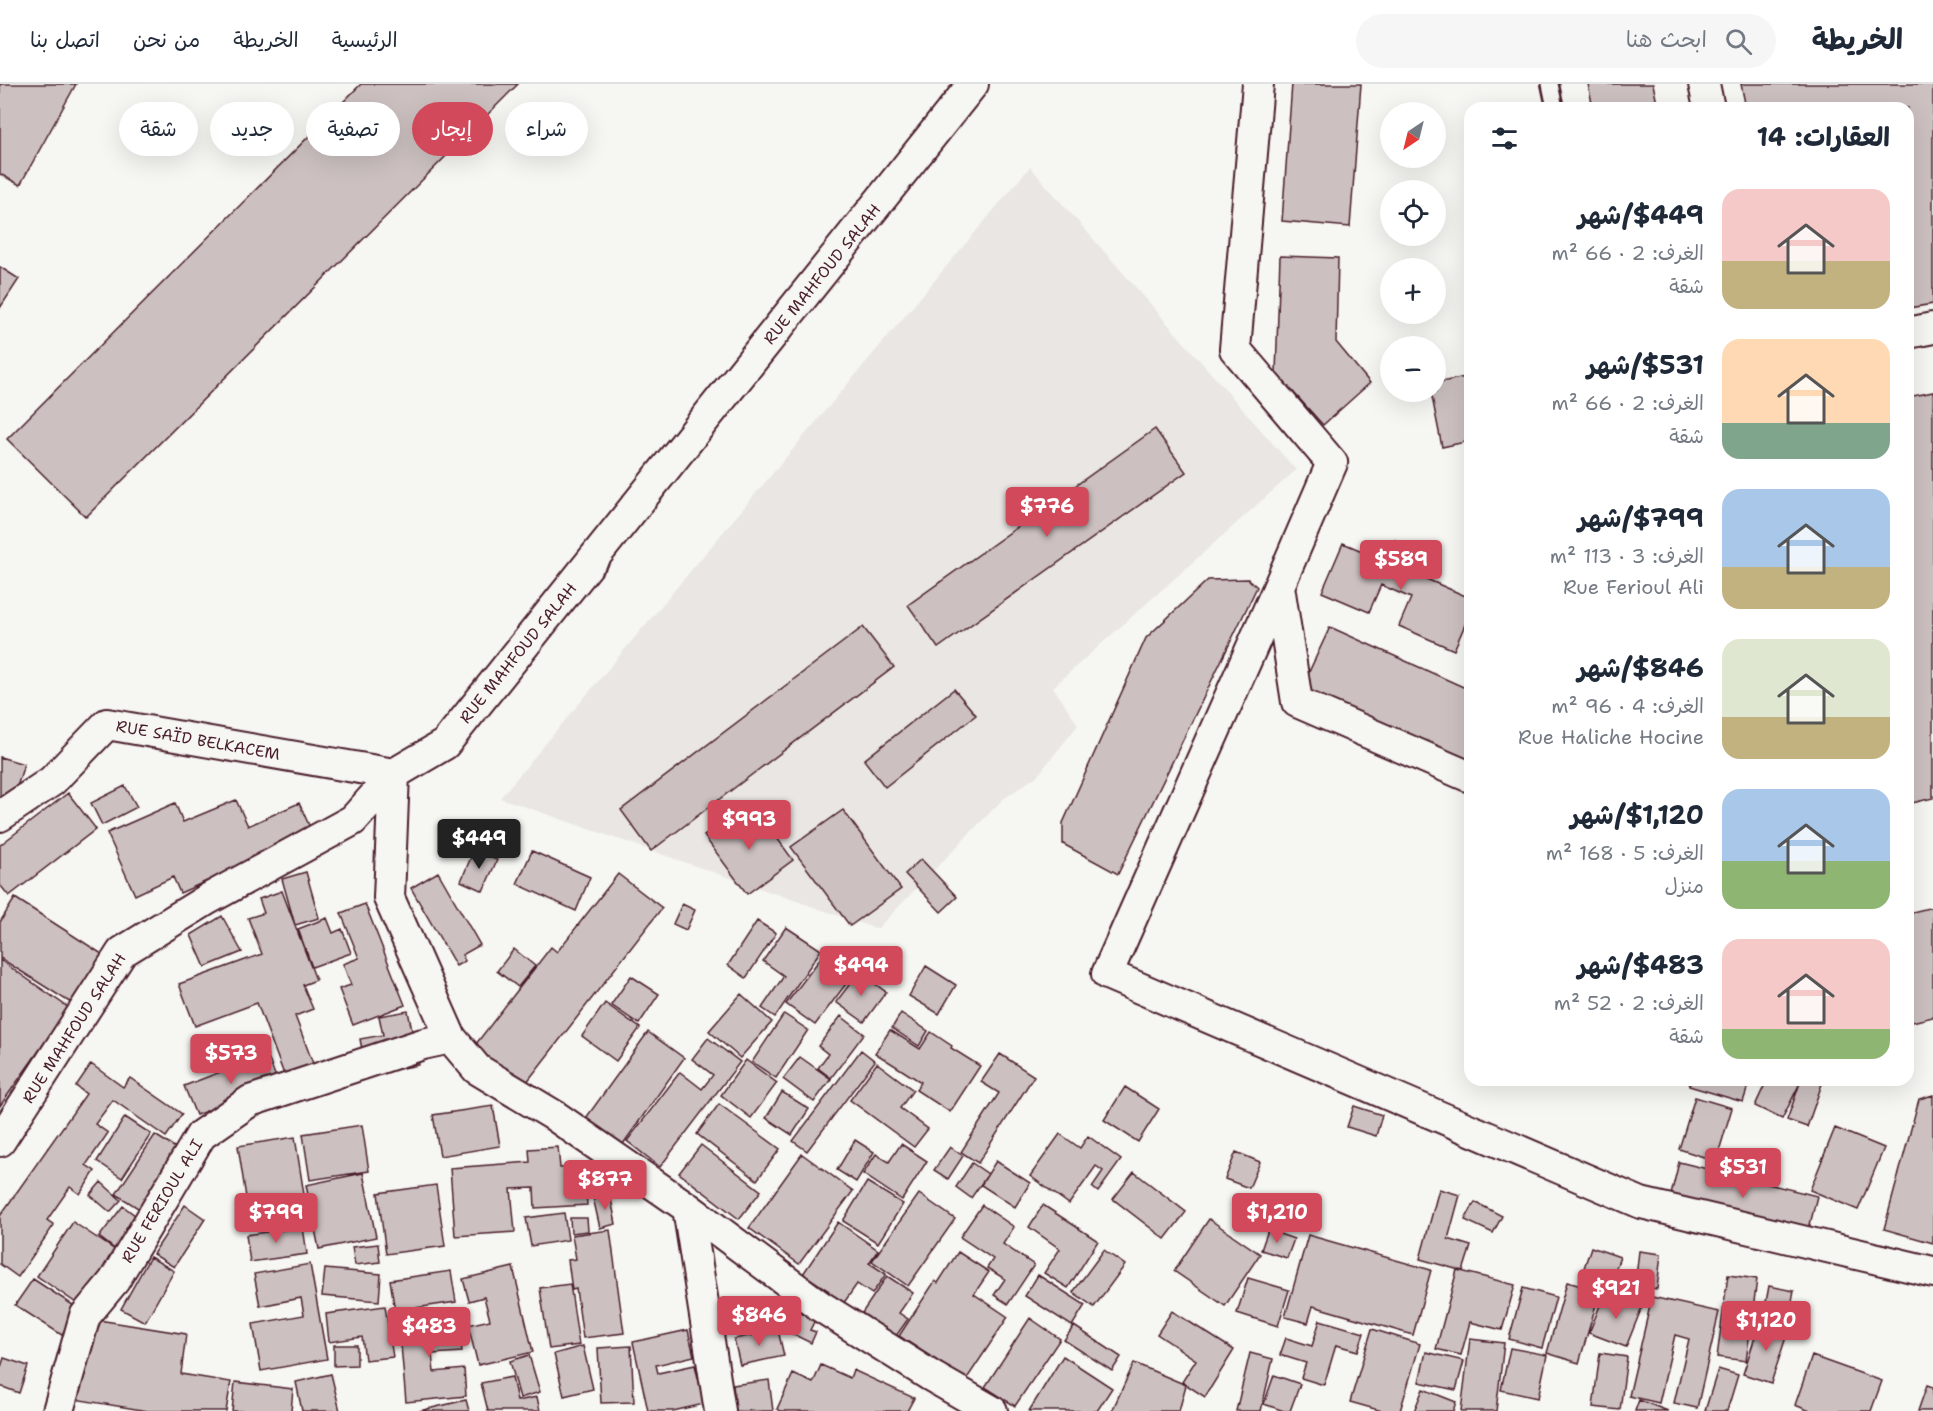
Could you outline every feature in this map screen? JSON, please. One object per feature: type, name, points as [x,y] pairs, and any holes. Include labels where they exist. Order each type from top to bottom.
[{"type":"street","name":"RUE MAHFOUD SALAH","points":[[0,1141],[122,951],[208,898],[352,820],[394,774],[445,744],[973,84]]},
{"type":"street","points":[[1258,84],[1235,349],[1332,463],[1107,974],[1641,1203],[1933,1272]]},
{"type":"street","points":[[1704,84],[1708,102]]},
{"type":"street","points":[[1914,332],[1933,328]]},
{"type":"street","points":[[1279,586],[1297,702],[1464,774]]},
{"type":"street","name":"RUE SAÏD BELKACEM","points":[[0,816],[52,781],[107,724],[394,774]]},
{"type":"street","points":[[394,774],[389,897],[451,1038],[477,1069],[555,1116],[688,1208],[820,1306],[931,1376],[992,1411]]},
{"type":"street","name":"RUE FERIOUL ALI","points":[[57,1411],[85,1316],[114,1281],[201,1135],[250,1101],[423,1044],[451,1038]]},
{"type":"street","points":[[688,1208],[720,1411]]},
{"type":"lane","points":[[1550,84],[1554,102]]},
{"type":"shaded area","points":[[1030,167],[1296,470],[1053,687],[1078,725],[1038,775],[1002,800],[877,929],[500,798]]},
{"type":"building","points":[[0,84],[76,84],[20,185],[0,174]]},
{"type":"building","points":[[361,84],[518,84],[493,109],[493,102],[412,102],[412,156],[446,156],[86,517],[7,439],[289,156],[294,156],[294,151],[306,139],[306,156],[400,156],[400,102],[343,102]]},
{"type":"building","points":[[1292,84],[1361,84],[1350,227],[1282,221]]},
{"type":"building","points":[[1588,84],[1653,84],[1657,102],[1592,102]]},
{"type":"building","points":[[1741,84],[1933,84],[1933,304],[1914,307],[1914,102],[1745,102]]},
{"type":"building","points":[[1280,256],[1338,258],[1336,342],[1370,383],[1323,425],[1276,373]]},
{"type":"building","points":[[0,267],[19,279],[0,308]]},
{"type":"building","points":[[1464,377],[1464,442],[1442,447],[1433,402],[1446,402],[1446,381]]},
{"type":"building","points":[[1933,392],[1933,798],[1914,803],[1914,396]]},
{"type":"building","points":[[1155,429],[1186,472],[938,648],[908,605]]},
{"type":"building","points":[[1395,540],[1431,555],[1422,577],[1464,595],[1464,627],[1454,650],[1399,626],[1411,598],[1381,585],[1369,612],[1322,592],[1343,543],[1386,561]]},
{"type":"building","points":[[1248,579],[1257,587],[1118,874],[1063,844],[1063,823],[1146,638],[1208,580]]},
{"type":"building","points":[[863,627],[894,667],[651,851],[621,810]]},
{"type":"building","points":[[1330,627],[1464,687],[1464,765],[1363,715],[1302,687]]},
{"type":"building","points":[[954,689],[976,715],[885,787],[864,760]]},
{"type":"building","points":[[0,757],[24,764],[13,800],[0,796]]},
{"type":"building","points":[[125,786],[137,807],[102,825],[91,803]]},
{"type":"building","points":[[68,793],[96,829],[9,896],[0,885],[0,845]]},
{"type":"building","points":[[236,800],[248,826],[299,803],[313,834],[180,893],[173,877],[135,895],[107,833],[175,803],[183,822]]},
{"type":"building","points":[[843,810],[901,889],[850,926],[791,847]]},
{"type":"building","points":[[759,813],[793,860],[747,894],[704,836],[731,817],[739,827]]},
{"type":"building","points":[[474,850],[497,860],[483,891],[461,881]]},
{"type":"building","points":[[532,851],[590,877],[576,911],[517,884]]},
{"type":"building","points":[[921,859],[957,897],[941,912],[905,874]]},
{"type":"building","points":[[306,872],[319,918],[295,925],[282,879]]},
{"type":"building","points":[[438,872],[480,945],[462,955],[465,961],[456,966],[411,888]]},
{"type":"building","points":[[618,874],[662,908],[523,1087],[472,1049],[551,947],[557,952]]},
{"type":"building","points":[[282,891],[316,980],[303,985],[313,1009],[295,1016],[314,1066],[285,1077],[257,1003],[195,1026],[179,984],[262,954],[248,918],[264,913],[259,899]]},
{"type":"building","points":[[15,898],[105,956],[74,1005],[0,958],[0,922]]},
{"type":"building","points":[[365,904],[405,1005],[353,1025],[339,989],[351,985],[343,964],[359,958],[341,913]]},
{"type":"building","points":[[682,904],[695,910],[686,930],[673,924]]},
{"type":"building","points":[[1933,907],[1933,1017],[1914,1022],[1914,912]]},
{"type":"building","points":[[222,916],[242,952],[205,967],[191,935]]},
{"type":"building","points":[[327,918],[333,933],[342,929],[351,953],[312,967],[298,929]]},
{"type":"building","points":[[757,921],[776,933],[746,978],[728,965]]},
{"type":"building","points":[[786,927],[821,950],[775,1017],[762,1008],[784,976],[763,961]]},
{"type":"building","points":[[514,949],[535,966],[518,987],[497,971]]},
{"type":"building","points":[[826,951],[855,972],[815,1025],[786,1004]]},
{"type":"building","points":[[0,960],[69,1008],[0,1106]]},
{"type":"building","points":[[926,966],[956,985],[939,1014],[909,996]]},
{"type":"building","points":[[859,972],[886,992],[864,1022],[836,1002]]},
{"type":"building","points":[[631,976],[659,994],[639,1024],[611,1005]]},
{"type":"building","points":[[741,994],[772,1022],[740,1058],[709,1031]]},
{"type":"building","points":[[605,1003],[640,1028],[616,1061],[582,1036]]},
{"type":"building","points":[[408,1011],[419,1065],[367,1075],[360,1039],[383,1035],[379,1016]]},
{"type":"building","points":[[901,1013],[928,1031],[919,1046],[892,1028]]},
{"type":"building","points":[[784,1014],[808,1030],[776,1078],[752,1062]]},
{"type":"building","points":[[841,1016],[864,1034],[831,1078],[818,1068],[828,1054],[818,1046]]},
{"type":"building","points":[[890,1030],[920,1049],[931,1032],[980,1066],[950,1112],[916,1090],[921,1082],[875,1053]]},
{"type":"building","points":[[648,1032],[684,1058],[623,1144],[586,1118]]},
{"type":"building","points":[[708,1038],[740,1062],[660,1167],[627,1141],[680,1072],[702,1089],[713,1075],[692,1059]]},
{"type":"building","points":[[861,1050],[875,1061],[807,1151],[793,1141]]},
{"type":"building","points":[[267,1054],[278,1083],[196,1115],[184,1086]]},
{"type":"building","points":[[1000,1054],[1034,1076],[978,1163],[961,1152],[999,1093],[981,1082]]},
{"type":"building","points":[[800,1057],[831,1079],[814,1102],[783,1079]]},
{"type":"building","points":[[746,1060],[777,1083],[751,1118],[721,1095]]},
{"type":"building","points":[[877,1063],[913,1090],[900,1108],[928,1129],[914,1147],[850,1100]]},
{"type":"building","points":[[91,1064],[123,1087],[130,1078],[182,1114],[166,1137],[113,1100],[95,1124],[108,1133],[86,1165],[95,1171],[80,1194],[70,1187],[47,1220],[54,1225],[18,1277],[0,1264],[0,1216],[86,1094],[76,1086]]},
{"type":"building","points":[[1689,1086],[1748,1086],[1743,1102]]},
{"type":"building","points":[[1764,1086],[1798,1086],[1782,1119],[1755,1106]]},
{"type":"building","points":[[1799,1086],[1821,1086],[1807,1127],[1787,1120]]},
{"type":"building","points":[[1125,1087],[1159,1109],[1138,1142],[1104,1120]]},
{"type":"building","points":[[782,1092],[809,1109],[792,1135],[766,1118]]},
{"type":"building","points":[[1933,1095],[1933,1243],[1884,1229],[1919,1099]]},
{"type":"building","points":[[1695,1097],[1732,1108],[1716,1161],[1679,1149]]},
{"type":"building","points":[[719,1104],[780,1149],[757,1180],[697,1134]]},
{"type":"building","points":[[493,1106],[500,1146],[440,1156],[433,1115]]},
{"type":"building","points":[[1354,1106],[1382,1115],[1376,1136],[1347,1127]]},
{"type":"building","points":[[125,1117],[151,1134],[122,1178],[97,1161]]},
{"type":"building","points":[[362,1125],[369,1171],[310,1180],[303,1134]]},
{"type":"building","points":[[1835,1128],[1884,1148],[1858,1210],[1810,1190]]},
{"type":"building","points":[[1060,1134],[1080,1148],[1088,1136],[1121,1160],[1098,1192],[1092,1187],[1103,1171],[1096,1166],[1069,1204],[1030,1176]]},
{"type":"building","points":[[155,1135],[179,1150],[141,1210],[116,1194]]},
{"type":"building","points":[[295,1137],[307,1214],[250,1223],[238,1146]]},
{"type":"building","points":[[855,1140],[874,1152],[856,1182],[837,1170]]},
{"type":"building","points":[[901,1144],[927,1161],[902,1200],[863,1174],[876,1154],[889,1162]]},
{"type":"building","points":[[701,1145],[761,1191],[739,1219],[679,1173]]},
{"type":"building","points":[[558,1147],[560,1168],[584,1167],[587,1205],[535,1208],[534,1188],[511,1189],[515,1232],[455,1236],[450,1168],[530,1162],[529,1149]]},
{"type":"building","points":[[950,1147],[963,1156],[948,1179],[934,1170]]},
{"type":"building","points":[[1236,1152],[1260,1162],[1249,1188],[1225,1179]]},
{"type":"building","points":[[802,1154],[853,1191],[799,1264],[749,1228]]},
{"type":"building","points":[[996,1161],[1030,1183],[1015,1207],[981,1185]]},
{"type":"building","points":[[1679,1162],[1817,1196],[1807,1237],[1669,1203]]},
{"type":"building","points":[[972,1163],[988,1174],[971,1198],[956,1187]]},
{"type":"building","points":[[1134,1172],[1186,1212],[1165,1239],[1113,1199]]},
{"type":"building","points":[[363,1173],[376,1237],[319,1249],[306,1185]]},
{"type":"building","points":[[101,1182],[121,1200],[110,1212],[90,1195]]},
{"type":"building","points":[[867,1182],[903,1204],[878,1243],[843,1221]]},
{"type":"building","points":[[436,1185],[445,1246],[386,1254],[378,1193]]},
{"type":"building","points":[[1439,1189],[1460,1195],[1448,1239],[1471,1246],[1463,1271],[1420,1259]]},
{"type":"building","points":[[610,1194],[616,1224],[600,1228],[593,1197]]},
{"type":"building","points":[[919,1194],[955,1219],[908,1286],[872,1261]]},
{"type":"building","points":[[1475,1202],[1502,1216],[1493,1233],[1465,1220]]},
{"type":"building","points":[[185,1205],[205,1219],[174,1267],[153,1254]]},
{"type":"building","points":[[982,1205],[1014,1227],[1003,1244],[1034,1265],[1008,1304],[994,1295],[1005,1279],[987,1268],[993,1259],[960,1237]]},
{"type":"building","points":[[1043,1205],[1098,1241],[1068,1288],[1044,1273],[1060,1249],[1029,1227]]},
{"type":"building","points":[[123,1206],[140,1219],[116,1250],[99,1237]]},
{"type":"building","points":[[564,1213],[568,1240],[531,1246],[526,1218]]},
{"type":"building","points":[[570,1218],[587,1218],[588,1231],[571,1233]]},
{"type":"building","points":[[1209,1219],[1260,1254],[1225,1306],[1174,1271]]},
{"type":"building","points":[[73,1222],[118,1252],[82,1307],[37,1276]]},
{"type":"building","points":[[838,1222],[878,1250],[869,1263],[886,1274],[872,1294],[857,1284],[843,1304],[827,1294],[829,1291],[803,1274]]},
{"type":"building","points":[[303,1227],[307,1254],[250,1262],[246,1235]]},
{"type":"building","points":[[610,1230],[624,1333],[583,1338],[576,1289],[572,1290],[568,1260],[576,1259],[572,1235]]},
{"type":"building","points":[[1268,1230],[1294,1239],[1287,1258],[1261,1250]]},
{"type":"building","points":[[1308,1235],[1431,1270],[1413,1335],[1313,1306],[1308,1323],[1285,1317]]},
{"type":"building","points":[[378,1244],[380,1262],[355,1265],[352,1247]]},
{"type":"building","points":[[1591,1247],[1620,1257],[1608,1290],[1580,1280]]},
{"type":"building","points":[[1104,1250],[1125,1265],[1094,1307],[1073,1292]]},
{"type":"building","points":[[1639,1251],[1661,1254],[1657,1289],[1635,1286]]},
{"type":"building","points":[[958,1252],[989,1272],[974,1294],[1008,1317],[966,1380],[899,1336],[935,1281],[938,1283]]},
{"type":"building","points":[[150,1257],[174,1271],[145,1322],[121,1309]]},
{"type":"building","points":[[310,1264],[327,1359],[261,1371],[253,1324],[304,1315],[301,1298],[260,1306],[254,1274]]},
{"type":"building","points":[[513,1267],[533,1352],[478,1365],[468,1325],[490,1320],[484,1297],[469,1301],[463,1279]]},
{"type":"building","points":[[325,1269],[381,1274],[379,1301],[322,1296]]},
{"type":"building","points":[[1457,1270],[1515,1285],[1502,1330],[1470,1322],[1461,1355],[1436,1349]]},
{"type":"building","points":[[451,1271],[456,1302],[395,1311],[390,1280]]},
{"type":"building","points":[[1038,1275],[1085,1305],[1072,1326],[1025,1296]]},
{"type":"building","points":[[1728,1275],[1757,1279],[1746,1361],[1717,1357]]},
{"type":"building","points":[[887,1276],[913,1293],[899,1313],[908,1319],[896,1336],[862,1313]]},
{"type":"building","points":[[1248,1278],[1289,1290],[1278,1326],[1237,1313]]},
{"type":"building","points":[[33,1279],[85,1313],[68,1339],[15,1305]]},
{"type":"building","points":[[1567,1282],[1600,1291],[1579,1363],[1547,1353]]},
{"type":"building","points":[[570,1284],[579,1345],[549,1349],[540,1288]]},
{"type":"building","points":[[1769,1286],[1794,1291],[1788,1323],[1763,1318]]},
{"type":"building","points":[[1523,1288],[1556,1297],[1542,1348],[1509,1339]]},
{"type":"building","points":[[791,1293],[821,1308],[810,1330],[816,1332],[811,1343],[774,1325]]},
{"type":"building","points":[[1605,1293],[1642,1307],[1626,1347],[1589,1333]]},
{"type":"building","points":[[1652,1297],[1719,1312],[1697,1408],[1674,1403],[1689,1339],[1675,1335],[1659,1403],[1629,1396]]},
{"type":"building","points":[[385,1306],[393,1357],[365,1360],[362,1337],[329,1342],[326,1314]]},
{"type":"building","points":[[424,1309],[425,1327],[459,1324],[462,1352],[432,1354],[434,1372],[464,1369],[466,1396],[406,1402],[398,1311]]},
{"type":"building","points":[[1172,1311],[1234,1350],[1205,1397],[1182,1382],[1196,1360],[1157,1334]]},
{"type":"building","points":[[86,1318],[186,1334],[181,1374],[231,1382],[226,1411],[148,1411],[74,1399]]},
{"type":"building","points":[[1030,1318],[1060,1339],[1015,1406],[985,1387]]},
{"type":"building","points":[[1320,1320],[1364,1333],[1358,1351],[1336,1345],[1324,1385],[1301,1378],[1306,1363],[1280,1355],[1286,1338],[1312,1346]]},
{"type":"building","points":[[1760,1322],[1788,1331],[1771,1383],[1743,1374]]},
{"type":"building","points":[[1074,1326],[1121,1357],[1112,1371],[1064,1340]]},
{"type":"building","points":[[1372,1329],[1420,1344],[1400,1411],[1382,1411],[1350,1402]]},
{"type":"building","points":[[688,1330],[694,1356],[656,1365],[658,1373],[695,1365],[704,1404],[673,1411],[648,1411],[633,1342]]},
{"type":"building","points":[[778,1330],[784,1356],[740,1365],[734,1339]]},
{"type":"building","points":[[1470,1339],[1504,1343],[1496,1411],[1461,1411]]},
{"type":"building","points":[[334,1345],[357,1345],[357,1365],[334,1366]]},
{"type":"building","points":[[583,1346],[593,1389],[564,1396],[554,1354]]},
{"type":"building","points":[[631,1346],[634,1402],[601,1403],[598,1348]]},
{"type":"building","points":[[1510,1348],[1547,1355],[1538,1398],[1501,1390]]},
{"type":"building","points":[[1426,1352],[1464,1361],[1456,1390],[1419,1382]]},
{"type":"building","points":[[1250,1353],[1273,1359],[1261,1411],[1236,1411]]},
{"type":"building","points":[[1600,1353],[1627,1357],[1620,1410],[1593,1407]]},
{"type":"building","points":[[529,1355],[540,1392],[520,1398],[510,1361]]},
{"type":"building","points":[[1063,1356],[1112,1388],[1097,1411],[1029,1411]]},
{"type":"building","points":[[1812,1356],[1882,1381],[1871,1411],[1810,1411],[1795,1405]]},
{"type":"building","points":[[4,1358],[28,1366],[19,1393],[0,1386],[0,1370]]},
{"type":"building","points":[[1134,1363],[1186,1385],[1179,1411],[1112,1411]]},
{"type":"building","points":[[821,1365],[850,1378],[853,1370],[914,1398],[907,1411],[781,1411],[777,1409],[793,1374],[813,1383]]},
{"type":"building","points":[[1718,1369],[1738,1375],[1727,1411],[1705,1411]]},
{"type":"building","points":[[331,1374],[340,1411],[302,1411],[296,1382]]},
{"type":"building","points":[[1274,1375],[1300,1384],[1290,1411],[1264,1404]]},
{"type":"building","points":[[512,1377],[517,1401],[537,1397],[540,1411],[488,1411],[481,1383]]},
{"type":"building","points":[[769,1380],[773,1411],[736,1411],[733,1385]]},
{"type":"building","points":[[235,1382],[293,1389],[291,1411],[232,1411]]},
{"type":"building","points":[[1927,1385],[1933,1387],[1933,1411],[1918,1411]]},
{"type":"building","points":[[1423,1389],[1456,1402],[1453,1411],[1414,1411]]},
{"type":"building","points":[[466,1400],[469,1411],[419,1411]]},
{"type":"building","points":[[1639,1400],[1668,1411],[1635,1411]]}]
